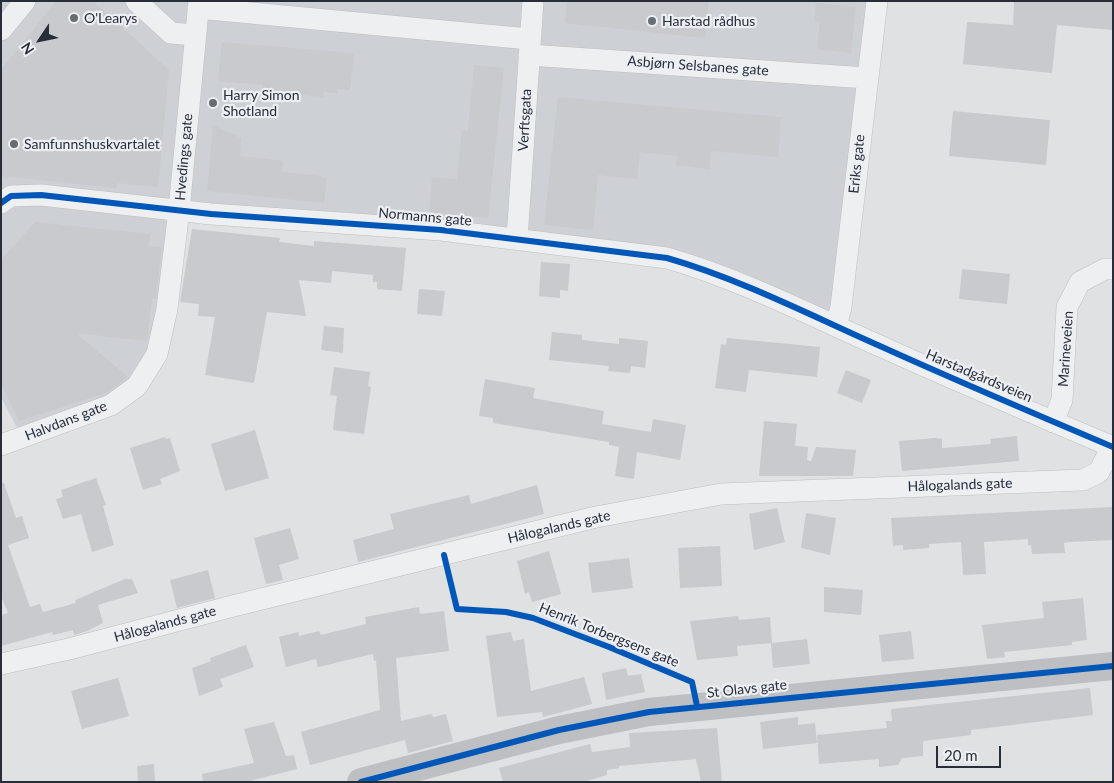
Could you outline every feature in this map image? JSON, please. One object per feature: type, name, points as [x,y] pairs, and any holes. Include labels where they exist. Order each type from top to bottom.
[{"type":"street","points":[[1,30],[25,1]]},
{"type":"street","points":[[136,1],[171,33],[195,35]]},
{"type":"street","name":"Verftsgata","points":[[517,239],[529,47],[534,1]]},
{"type":"street","name":"Eriks gate","points":[[836,326],[842,307],[877,1]]},
{"type":"street","name":"Hvedings gate","points":[[147,369],[157,354],[167,309],[179,210],[198,5]]},
{"type":"street","name":"Asbjørn Selsbanes gate","points":[[198,5],[529,47],[867,78]]},
{"type":"street","name":"Normanns gate","points":[[1,203],[11,196],[41,195],[179,210],[441,230],[666,258],[697,267],[836,326]]},
{"type":"street","name":"Marineveien","points":[[1053,422],[1062,400],[1067,307],[1080,282],[1105,269],[1113,269]]},
{"type":"street","name":"Harstadgårdsveien","points":[[836,326],[1053,422],[1112,446]]},
{"type":"street","name":"Halvdans gate","points":[[1,445],[111,405],[137,386],[147,369]]},
{"type":"street","name":"Hålogalands gate","points":[[1,664],[69,649],[233,606],[596,517],[721,494],[1083,480],[1099,472],[1112,446]]},
{"type":"street","name":"St Olavs gate","points":[[361,782],[559,730],[650,712],[1113,666]]},
{"type":"shaded area","points":[[1,1],[884,1],[841,328],[702,272],[535,233],[172,220],[160,331],[137,378],[26,445],[1,397]]},
{"type":"building","points":[[56,1],[93,1],[169,70],[158,187],[117,183],[116,188],[1,176],[1,70]]},
{"type":"building","name":"Harstad rådhus","points":[[567,1],[709,1],[705,38],[565,23]]},
{"type":"building","points":[[1014,1],[1113,1],[1113,30],[1057,25],[1052,73],[963,64],[967,22],[1013,25]]},
{"type":"building","points":[[816,3],[856,7],[851,53],[817,49],[820,21],[814,20]]},
{"type":"building","points":[[222,42],[354,53],[350,90],[337,89],[337,93],[324,92],[323,97],[262,91],[263,85],[218,81]]},
{"type":"building","points":[[474,65],[504,68],[488,218],[429,213],[432,177],[457,179],[462,131],[468,131]]},
{"type":"building","points":[[558,97],[781,117],[778,157],[711,151],[709,169],[676,165],[677,156],[640,152],[637,179],[598,175],[593,230],[544,225]]},
{"type":"building","points":[[953,111],[1050,120],[1046,165],[949,156]]},
{"type":"building","points":[[213,125],[241,138],[240,156],[283,161],[282,172],[320,176],[327,179],[324,203],[207,191]]},
{"type":"building","points":[[35,222],[150,234],[149,246],[162,247],[156,299],[152,299],[147,341],[76,333],[128,377],[106,393],[19,421],[1,383],[1,260]]},
{"type":"building","points":[[192,229],[280,238],[279,242],[314,246],[314,241],[406,248],[402,291],[377,289],[377,282],[373,282],[373,275],[332,271],[331,283],[299,280],[306,316],[267,312],[254,383],[205,375],[215,317],[198,316],[199,304],[180,302]]},
{"type":"building","points":[[541,262],[570,264],[568,291],[560,290],[560,298],[539,296]]},
{"type":"building","points":[[962,269],[1010,274],[1007,304],[959,299]]},
{"type":"building","points":[[419,289],[445,291],[442,316],[417,314]]},
{"type":"building","points":[[324,326],[344,328],[343,353],[321,350]]},
{"type":"building","points":[[552,332],[582,335],[582,340],[619,344],[619,338],[648,341],[645,368],[631,366],[630,373],[608,371],[609,366],[549,360]]},
{"type":"building","points":[[727,338],[820,347],[817,377],[749,370],[746,392],[715,388],[721,344],[726,345]]},
{"type":"building","points":[[334,367],[370,372],[368,386],[371,387],[364,434],[333,430],[337,396],[330,395]]},
{"type":"building","points":[[846,370],[871,380],[862,403],[837,393]]},
{"type":"building","points":[[485,379],[535,388],[533,398],[604,411],[602,424],[651,432],[653,419],[686,425],[680,460],[637,452],[634,479],[615,476],[619,447],[609,445],[609,442],[493,423],[493,418],[479,416]]},
{"type":"building","points":[[764,421],[797,424],[795,446],[808,447],[807,460],[811,461],[816,447],[856,450],[853,476],[759,476]]},
{"type":"building","points":[[255,430],[269,478],[225,491],[211,444]]},
{"type":"building","points":[[1017,436],[1019,461],[902,471],[899,441],[936,438],[942,439],[942,448],[991,444],[990,439]]},
{"type":"building","points":[[165,437],[166,439],[170,438],[180,471],[160,479],[162,484],[143,490],[130,448]]},
{"type":"building","points":[[96,478],[106,505],[103,506],[114,545],[92,552],[81,514],[63,519],[56,499],[63,497],[61,490]]},
{"type":"building","points":[[1,483],[4,483],[16,518],[22,516],[29,538],[8,545],[30,607],[40,604],[43,612],[76,603],[75,600],[125,579],[132,579],[138,593],[98,605],[103,623],[87,631],[74,635],[73,630],[53,635],[52,632],[1,646],[1,615],[8,613],[1,596]]},
{"type":"building","points":[[537,485],[544,514],[358,562],[353,540],[394,529],[390,514],[469,495],[471,504]]},
{"type":"building","points":[[1113,507],[1113,540],[1069,542],[1064,543],[1065,553],[1032,554],[1031,545],[1028,545],[1028,539],[984,542],[986,574],[963,575],[961,542],[929,544],[929,548],[903,550],[903,545],[893,546],[891,518]]},
{"type":"building","points":[[777,508],[785,542],[754,550],[749,514]]},
{"type":"building","points":[[806,513],[836,518],[830,555],[801,548]]},
{"type":"building","points":[[290,528],[299,559],[279,565],[283,580],[266,584],[254,538]]},
{"type":"building","points":[[720,546],[722,586],[680,588],[678,548]]},
{"type":"building","points":[[549,551],[561,594],[532,602],[529,592],[525,594],[517,561]]},
{"type":"building","points":[[629,558],[633,588],[592,593],[588,563]]},
{"type":"building","points":[[208,570],[215,598],[177,608],[170,580]]},
{"type":"building","points":[[824,587],[863,590],[861,615],[824,612]]},
{"type":"building","points":[[1083,598],[1087,640],[1072,642],[1072,645],[1004,652],[1005,657],[987,659],[982,625],[1044,618],[1042,602]]},
{"type":"building","points":[[419,607],[420,614],[444,611],[449,651],[396,658],[401,721],[431,714],[434,717],[446,714],[453,741],[408,753],[405,740],[310,765],[301,732],[380,710],[376,660],[374,661],[373,654],[318,667],[316,659],[286,667],[279,637],[298,632],[299,636],[319,631],[321,635],[366,624],[365,617]]},
{"type":"building","points":[[738,616],[739,620],[770,617],[772,643],[807,639],[810,664],[773,668],[771,643],[737,646],[738,656],[697,660],[690,621]]},
{"type":"building","points":[[911,631],[914,659],[882,662],[879,635]]},
{"type":"building","points":[[511,632],[513,641],[524,639],[531,691],[584,677],[592,704],[543,717],[542,712],[497,717],[486,636]]},
{"type":"building","points":[[246,645],[254,667],[220,679],[223,687],[199,696],[192,668],[211,661],[210,658]]},
{"type":"building","points":[[626,668],[628,676],[641,674],[645,692],[606,700],[602,673]]},
{"type":"building","points":[[118,678],[129,716],[82,729],[71,691]]},
{"type":"building","points":[[1090,688],[1093,715],[971,730],[971,735],[923,741],[923,756],[902,758],[898,765],[879,767],[879,759],[819,764],[817,735],[887,728],[886,721],[892,721],[891,709]]},
{"type":"building","points":[[798,717],[798,725],[815,723],[817,743],[763,749],[760,722]]},
{"type":"building","points":[[274,722],[286,756],[294,755],[297,769],[246,782],[203,782],[202,774],[254,763],[244,729]]},
{"type":"building","points":[[717,728],[722,782],[701,782],[696,759],[619,766],[619,768],[607,770],[607,775],[583,782],[503,782],[499,768],[590,744],[592,752],[630,747],[629,733]]},
{"type":"building","points":[[154,764],[155,782],[138,782],[137,766]]},
{"type":"cycle path","points":[[1,203],[11,196],[41,195],[211,214],[441,230],[667,258],[748,287],[938,372],[1113,447]]},
{"type":"cycle path","name":"Henrik Torbergsens gate","points":[[444,555],[457,609],[506,612],[533,618],[609,647],[692,682],[697,706]]},
{"type":"cycle path","points":[[361,782],[559,730],[649,712],[1113,666]]},
{"type":"place","name":"O'Learys","points":[[74,18]]},
{"type":"place","name":"Harstad rådhus","points":[[652,21]]},
{"type":"place","name":"Harry Simon Shotland","points":[[213,103]]},
{"type":"place","name":"Samfunnshuskvartalet","points":[[14,144]]}]
